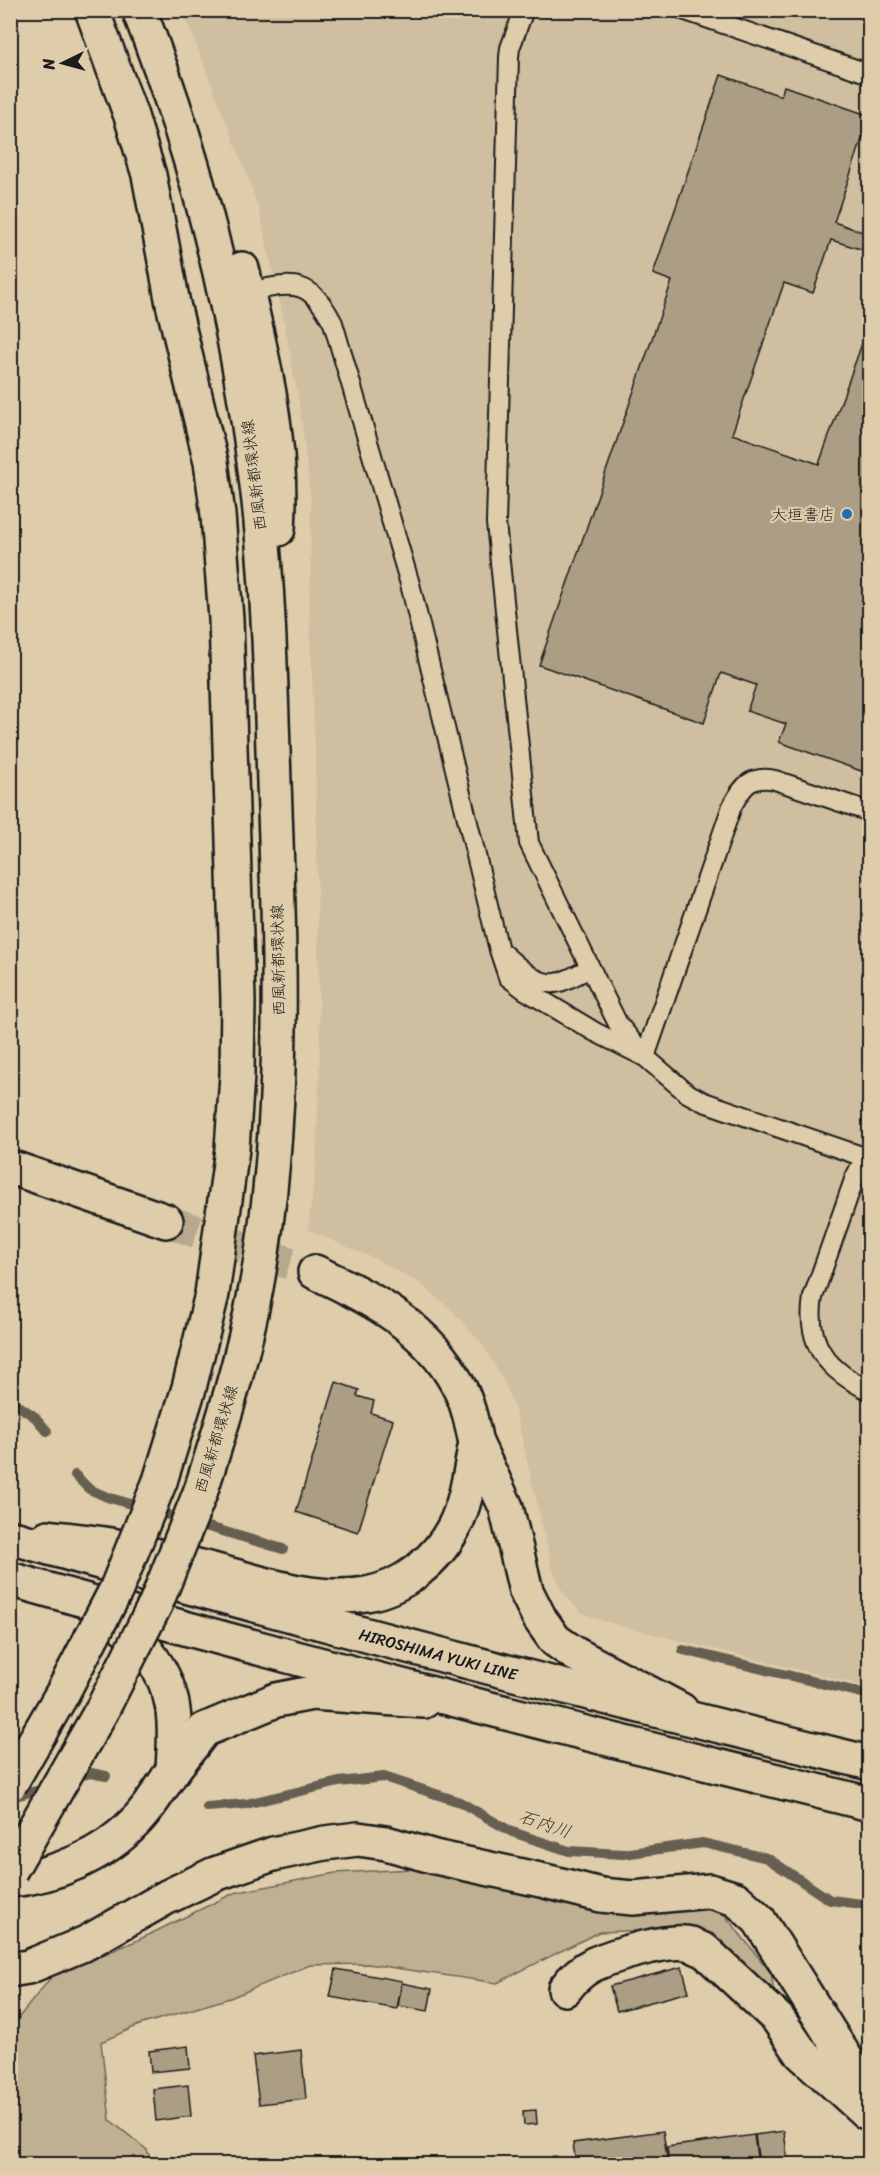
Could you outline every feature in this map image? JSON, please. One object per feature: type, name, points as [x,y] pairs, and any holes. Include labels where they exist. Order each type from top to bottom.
[{"type":"street","points":[[10,1784],[68,1684],[116,1590],[160,1481],[189,1388],[212,1294],[232,1149],[237,1075],[238,1000],[226,619],[218,515],[211,462],[173,304],[149,175],[131,116],[92,10]]},
{"type":"street","name":"西風新都環状線","points":[[10,1870],[103,1708],[151,1613],[200,1493],[232,1393],[256,1290],[275,1143],[280,995],[270,650],[259,505],[249,426],[235,347],[201,197],[172,100],[140,10]]},
{"type":"street","points":[[172,100],[224,197],[247,292],[272,414],[281,494],[270,650]]},
{"type":"street","points":[[10,1167],[166,1221]]},
{"type":"street","points":[[315,1272],[381,1306],[421,1335],[435,1351],[459,1387],[470,1415],[476,1443],[506,1507],[526,1591],[540,1619],[555,1640],[575,1654],[706,1723]]},
{"type":"street","points":[[10,1532],[116,1546],[301,1592],[334,1596],[367,1594],[401,1584],[441,1547],[454,1527],[462,1507],[476,1443]]},
{"type":"street","name":"HIROSHIMA YUKI LINE","points":[[10,1537],[299,1618],[870,1763]]},
{"type":"street","points":[[10,1579],[470,1704],[870,1804]]},
{"type":"street","points":[[97,1604],[131,1633],[150,1655],[167,1682],[175,1721],[173,1770]]},
{"type":"street","points":[[10,1880],[63,1868],[90,1856],[112,1842],[134,1824],[151,1804],[173,1770],[204,1730],[276,1700],[312,1693],[470,1704]]},
{"type":"street","points":[[10,1970],[28,1967],[86,1943],[167,1897],[215,1874],[273,1854],[357,1839],[386,1843],[435,1857],[602,1895],[633,1898],[710,1891],[736,1899],[759,1920],[870,2097]]},
{"type":"street","points":[[565,1989],[575,1976],[593,1965],[653,1946],[675,1943],[690,1944],[704,1950],[778,2019],[802,2054],[870,2116]]},
{"type":"lane","points":[[524,10],[509,57],[496,523],[529,843],[618,1024],[645,1057],[680,1087],[704,1102],[867,1158],[855,1178],[811,1308],[813,1332],[829,1365],[841,1375],[870,1391]]},
{"type":"lane","points":[[683,10],[870,74]]},
{"type":"lane","points":[[247,292],[292,285],[303,288],[314,294],[325,307],[333,323],[410,584],[499,950],[508,977],[594,1032],[645,1057]]},
{"type":"lane","points":[[645,1057],[732,806],[747,784],[764,777],[870,812]]},
{"type":"lane","points":[[499,950],[526,973],[544,982],[559,983],[590,968]]},
{"type":"shaded area","points":[[183,11],[869,11],[869,1687],[629,1628],[581,1612],[568,1599],[553,1570],[515,1410],[504,1381],[483,1345],[452,1310],[421,1284],[376,1259],[308,1230],[316,1165],[320,1053],[315,747],[310,623],[311,501],[300,408],[283,316],[259,209]]},
{"type":"shaded area","points":[[431,1868],[535,1897],[720,1909],[771,1973],[775,1998],[674,1929],[599,1932],[497,1983],[368,1964],[310,1965],[230,1998],[139,2025],[101,2042],[110,2120],[147,2150],[152,2164],[11,2164],[11,2027],[52,1976],[136,1941],[234,1893],[335,1873]]},
{"type":"building","points":[[721,75],[781,96],[784,86],[870,116],[834,222],[865,233],[870,221],[870,252],[831,240],[813,293],[784,283],[732,434],[819,464],[870,321],[870,771],[865,770],[864,772],[779,742],[786,724],[747,711],[756,685],[721,673],[704,723],[539,665],[672,281],[653,274]]},
{"type":"building","points":[[336,1382],[359,1390],[357,1396],[374,1401],[371,1413],[393,1420],[358,1532],[296,1512]]},
{"type":"building","points":[[682,1967],[689,1992],[617,2011],[610,1986]]},
{"type":"building","points":[[336,1969],[402,1981],[397,2009],[330,1997]]},
{"type":"building","points":[[402,1983],[432,1989],[428,2011],[398,2006]]},
{"type":"building","points":[[188,2046],[190,2068],[151,2072],[149,2051]]},
{"type":"building","points":[[301,2050],[306,2099],[259,2104],[253,2056]]},
{"type":"building","points":[[188,2085],[191,2116],[156,2121],[153,2089]]},
{"type":"building","points":[[536,2110],[537,2124],[524,2125],[523,2111]]},
{"type":"building","points":[[663,2131],[668,2164],[576,2164],[573,2143]]},
{"type":"building","points":[[784,2131],[788,2164],[759,2164],[755,2135]]},
{"type":"building","points":[[754,2135],[758,2164],[669,2164],[667,2147]]},
{"type":"waterway","points":[[10,1400],[35,1417],[47,1431]]},
{"type":"waterway","points":[[75,1475],[89,1489],[107,1497],[283,1549]]},
{"type":"waterway","points":[[683,1650],[870,1695]]},
{"type":"waterway","name":"石内川","points":[[71,1778],[91,1773],[106,1776]]},
{"type":"waterway","name":"石内川","points":[[207,1807],[246,1804],[339,1782],[384,1777],[460,1802],[512,1832],[569,1851],[623,1854],[703,1843],[767,1858],[830,1900],[870,1905]]},
{"type":"waterway","name":"石内川","points":[[10,1797],[49,1788]]},
{"type":"tunnel","points":[[166,1221],[315,1272]]},
{"type":"place","name":"大垣書店","points":[[847,514]]}]
